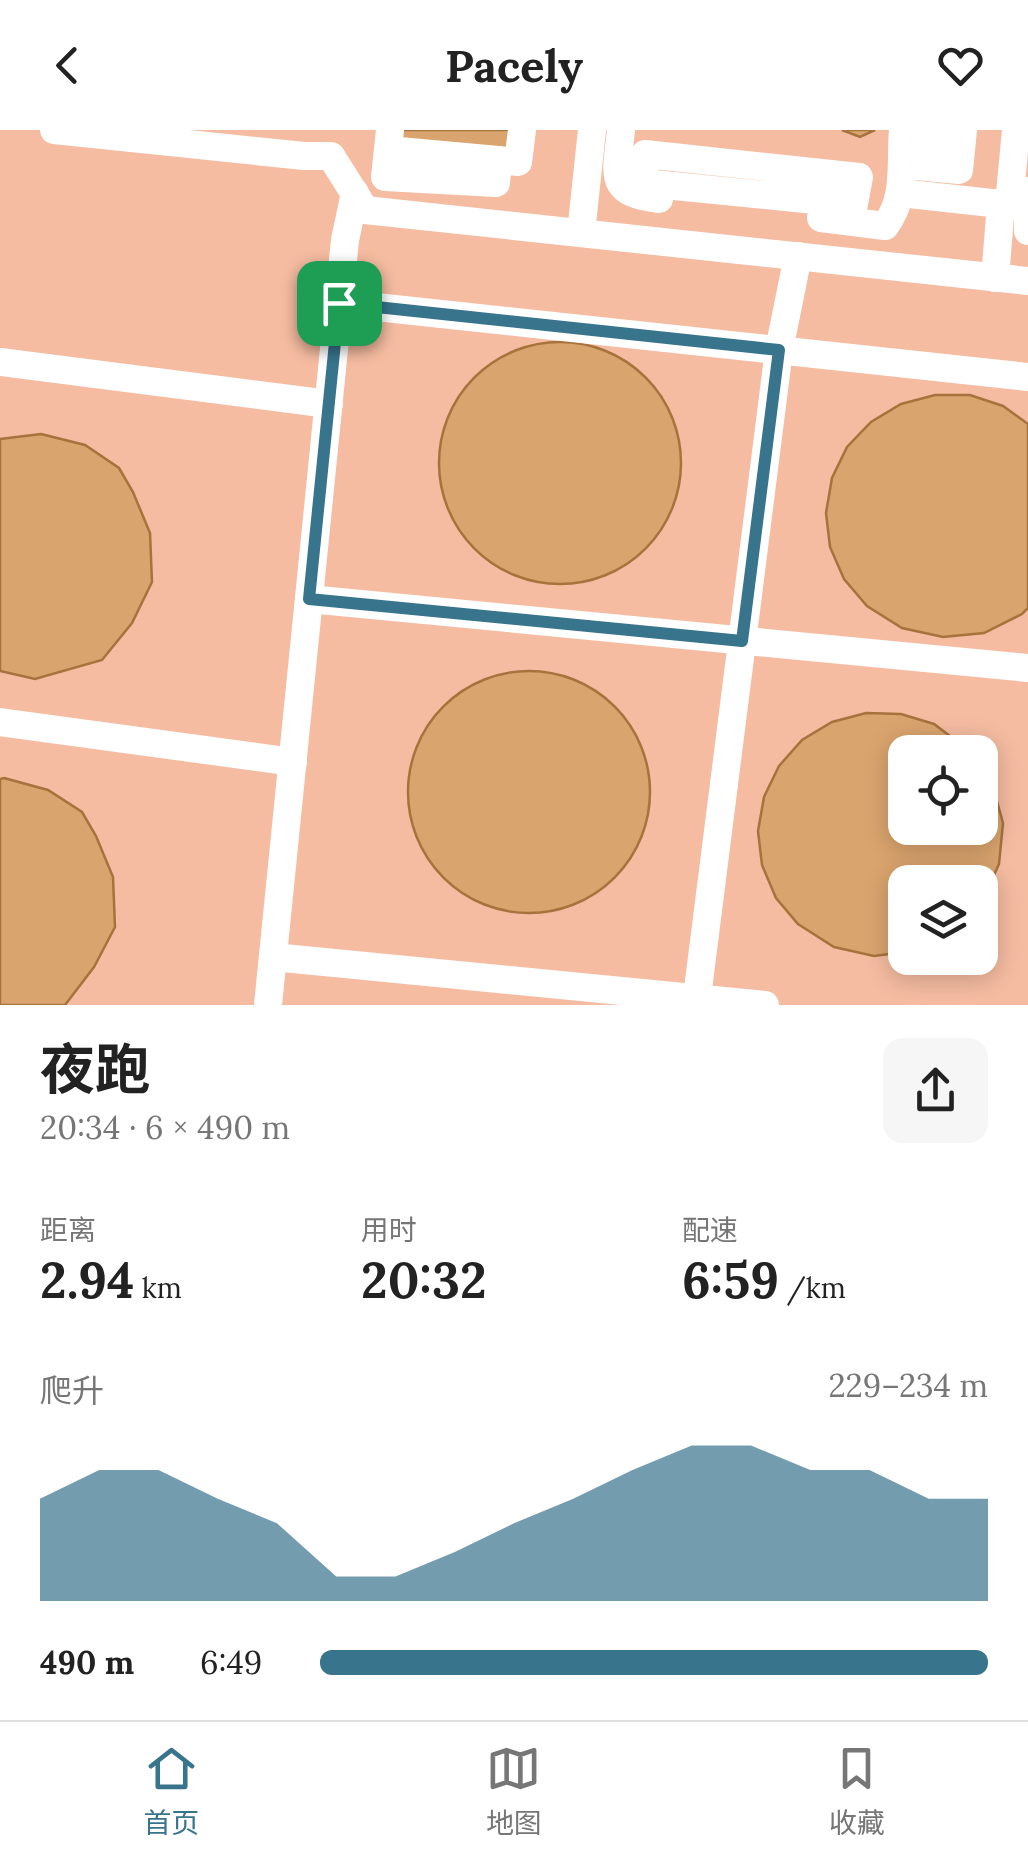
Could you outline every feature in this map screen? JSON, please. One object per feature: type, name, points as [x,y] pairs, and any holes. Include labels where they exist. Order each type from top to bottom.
[{"type":"street","points":[[54,130],[331,156],[365,210],[1028,281]]},
{"type":"street","points":[[581,233],[592,130]]},
{"type":"street","points":[[621,130],[616,174],[633,196],[859,177],[856,190]]},
{"type":"street","points":[[389,140],[385,177],[427,154],[518,162],[517,131]]},
{"type":"street","points":[[1020,132],[1023,178],[1009,204],[1019,210],[1028,231]]},
{"type":"street","points":[[644,168],[645,154],[684,172],[885,226],[936,133],[959,170],[938,168]]},
{"type":"street","points":[[417,215],[427,154]]},
{"type":"street","points":[[268,1005],[345,240],[354,193]]},
{"type":"street","points":[[900,194],[1019,210]]},
{"type":"street","points":[[996,278],[1019,210]]},
{"type":"street","points":[[696,1002],[779,350],[798,256]]},
{"type":"street","points":[[339,303],[1028,377]]},
{"type":"street","points":[[0,362],[329,404]]},
{"type":"street","points":[[309,599],[1028,668]]},
{"type":"street","points":[[0,722],[293,762]]},
{"type":"street","points":[[273,958],[696,1002],[765,1005]]},
{"type":"building","points":[[384,130],[528,130],[504,169],[502,191]]},
{"type":"building","points":[[842,130],[875,130],[860,137]]},
{"type":"building","points":[[560,342],[606,351],[646,377],[672,417],[681,463],[672,509],[646,549],[606,575],[560,584],[514,575],[474,549],[448,509],[439,463],[448,417],[474,377],[514,351]]},
{"type":"building","points":[[935,395],[970,395],[1003,406],[1028,424],[1028,608],[984,633],[943,637],[902,628],[867,606],[844,579],[830,547],[826,513],[832,478],[847,447],[871,422],[901,404]]},
{"type":"building","points":[[41,434],[85,445],[119,468],[150,533],[152,582],[132,623],[102,660],[35,679],[0,671],[0,439]]},
{"type":"building","points":[[529,671],[575,680],[615,706],[641,746],[650,792],[641,838],[615,878],[575,904],[529,913],[483,904],[443,878],[417,838],[408,792],[417,746],[443,706],[483,680]]},
{"type":"building","points":[[866,713],[901,714],[934,724],[949,735],[888,735],[888,845],[998,845],[998,805],[1003,823],[998,866],[888,865],[888,954],[874,956],[834,947],[798,924],[776,898],[762,865],[758,831],[764,797],[779,766],[802,740],[832,722]]},
{"type":"building","points":[[0,779],[48,790],[82,812],[113,877],[115,927],[94,967],[65,1005],[0,1005]]},
{"type":"route","points":[[339,303],[779,350],[742,641],[309,599],[339,303]]}]
